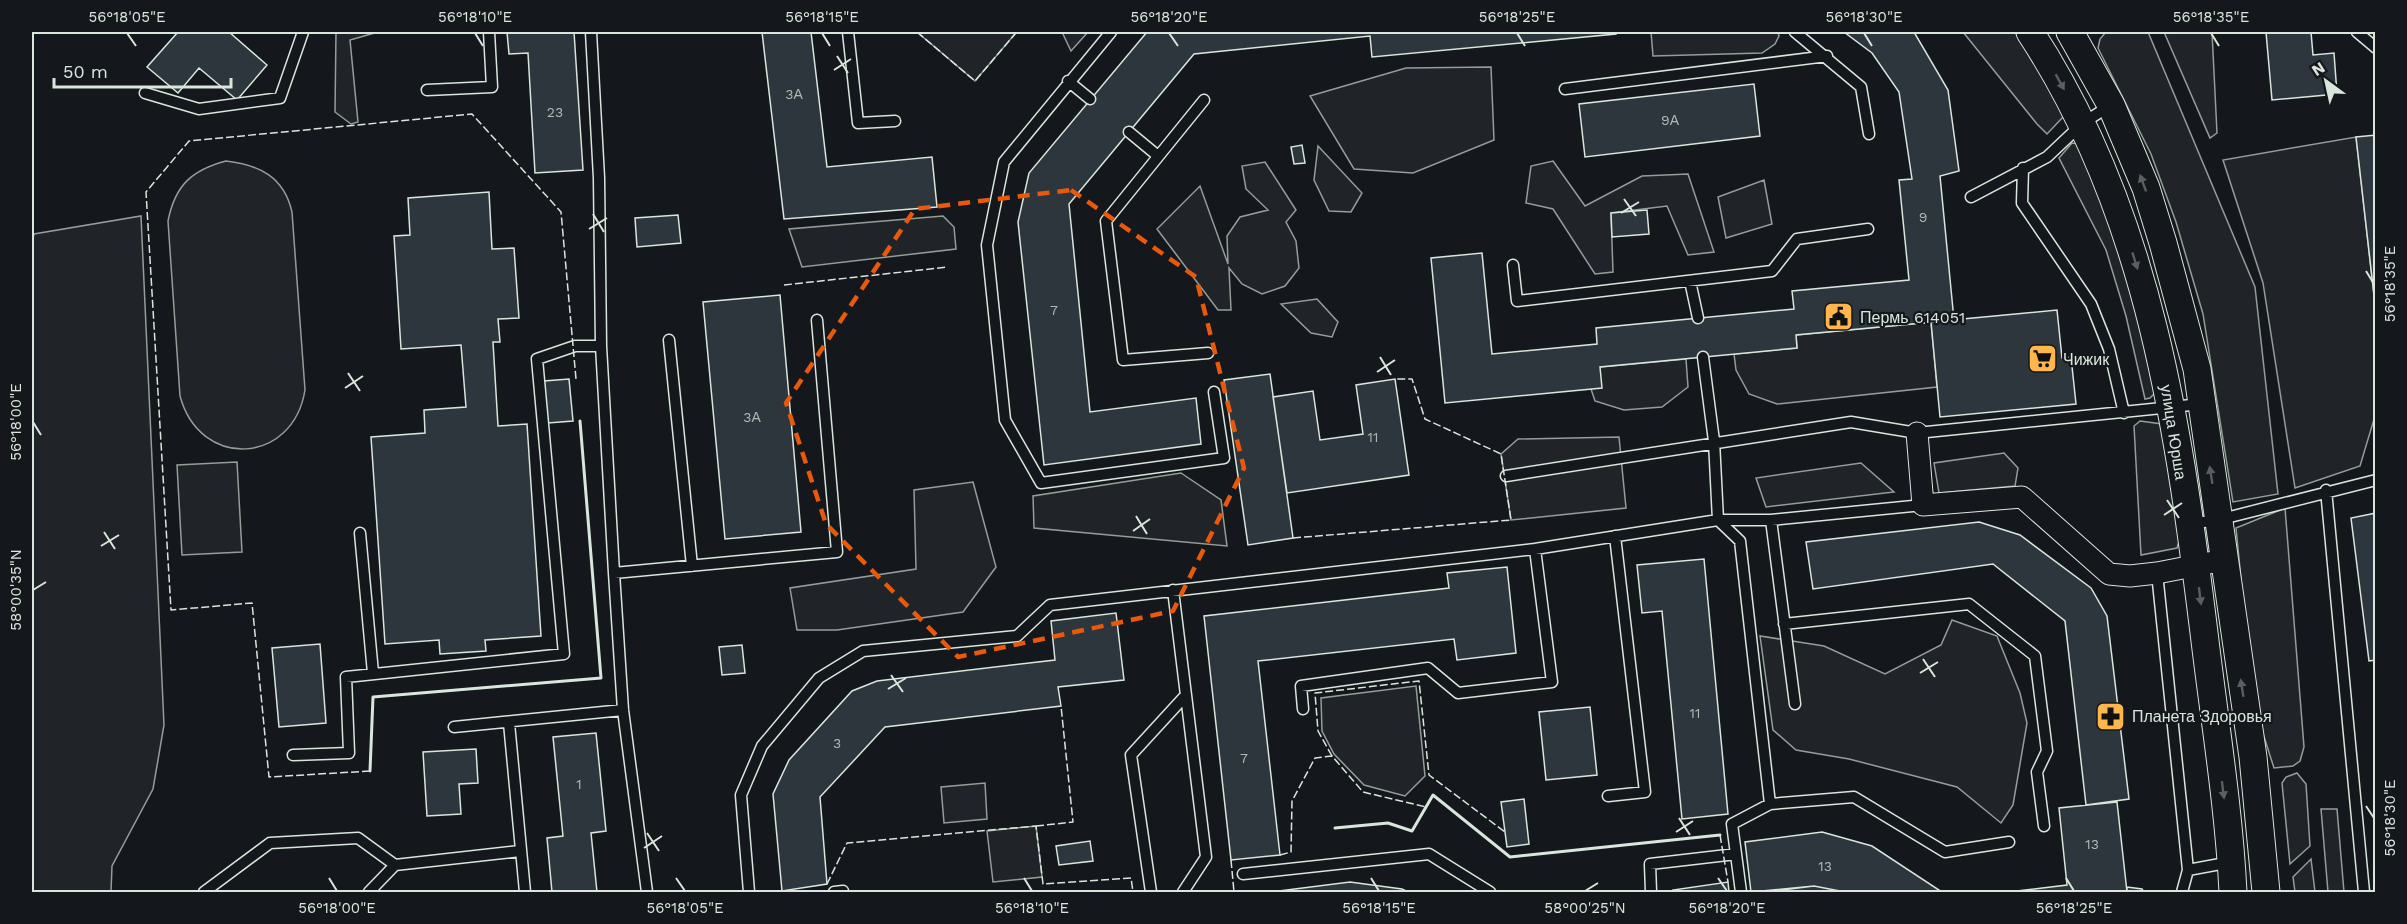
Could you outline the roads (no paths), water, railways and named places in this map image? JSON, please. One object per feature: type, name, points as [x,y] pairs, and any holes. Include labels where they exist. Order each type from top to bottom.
[{"type":"street","name":"улица Юрша","points":[[2030,32],[2064,41],[2111,105],[2146,188],[2163,243],[2197,369],[2253,757],[2266,892]]},
{"type":"street","name":"улица Юрша","points":[[2064,41],[2083,123],[2119,207],[2155,324],[2196,566],[2233,892]]},
{"type":"street","points":[[1917,433],[1923,505],[2022,497],[2109,574],[2130,576],[2157,573],[2224,560]]},
{"type":"lane","points":[[145,93],[199,109],[280,98],[303,32]]},
{"type":"lane","points":[[427,90],[492,87],[489,32]]},
{"type":"lane","points":[[591,32],[599,187],[601,346],[614,573],[623,710],[647,892]]},
{"type":"lane","points":[[849,32],[858,123],[895,121]]},
{"type":"lane","points":[[1111,32],[1068,81],[1004,162],[987,245],[1005,420],[1041,483],[1224,458],[1214,393]]},
{"type":"lane","points":[[1795,32],[1827,56],[1861,87],[1869,134]]},
{"type":"lane","points":[[2357,32],[2376,48]]},
{"type":"lane","points":[[1565,89],[1827,56]]},
{"type":"lane","points":[[1068,81],[1089,99]]},
{"type":"lane","points":[[1204,100],[1106,221],[1123,360],[1208,353]]},
{"type":"lane","points":[[1971,198],[2047,157],[2083,123],[2111,105]]},
{"type":"lane","points":[[1129,132],[1158,156]]},
{"type":"lane","points":[[2023,168],[2022,203],[2091,304],[2109,349],[2124,413]]},
{"type":"lane","points":[[1513,265],[1517,301],[1772,271],[1797,239],[1868,229]]},
{"type":"lane","points":[[1690,281],[1698,318]]},
{"type":"lane","points":[[614,573],[837,552],[817,320]]},
{"type":"lane","points":[[669,340],[692,566]]},
{"type":"lane","points":[[293,755],[349,753],[346,677],[564,654],[537,358],[575,346],[601,346]]},
{"type":"lane","points":[[1703,357],[1714,441],[1718,520],[1740,541],[1770,804]]},
{"type":"lane","points":[[1506,476],[1666,452],[1714,441],[1851,422],[1917,433],[2201,404]]},
{"type":"lane","points":[[2189,524],[2218,520],[2326,490],[2376,480]]},
{"type":"lane","points":[[2326,490],[2364,892]]},
{"type":"lane","points":[[749,892],[741,795],[762,746],[819,678],[863,651],[1017,636],[1050,605],[1535,549],[1718,520],[1771,520],[1923,505]]},
{"type":"lane","points":[[1771,520],[1795,704]]},
{"type":"lane","points":[[360,533],[373,673]]},
{"type":"lane","points":[[1608,796],[1645,792],[1615,536]]},
{"type":"lane","points":[[1303,709],[1301,686],[1428,668],[1458,693],[1552,682],[1535,549]]},
{"type":"lane","points":[[2157,573],[2188,870],[2182,892]]},
{"type":"lane","points":[[1173,590],[1206,857],[1183,892]]},
{"type":"lane","points":[[1784,624],[1969,604],[2035,656],[2047,751],[2037,772],[2044,826]]},
{"type":"lane","points":[[1151,892],[1131,755],[1186,695]]},
{"type":"lane","points":[[454,727],[623,710]]},
{"type":"lane","points":[[510,723],[525,892]]},
{"type":"lane","points":[[1742,892],[1732,824],[1770,804],[1854,797],[1945,852],[2009,842]]},
{"type":"lane","points":[[204,892],[270,843],[358,838],[395,865]]},
{"type":"lane","points":[[369,892],[395,865],[520,851]]},
{"type":"lane","points":[[1243,874],[1429,854],[1490,892]]},
{"type":"lane","points":[[1651,892],[1650,864],[1736,854]]},
{"type":"lane","points":[[2188,870],[2231,862]]},
{"type":"place","name":"Пермь 614051","points":[[1839,317]]},
{"type":"place","name":"Чижик","points":[[2042,359]]},
{"type":"place","name":"Планета Здоровья","points":[[2111,716]]}]
